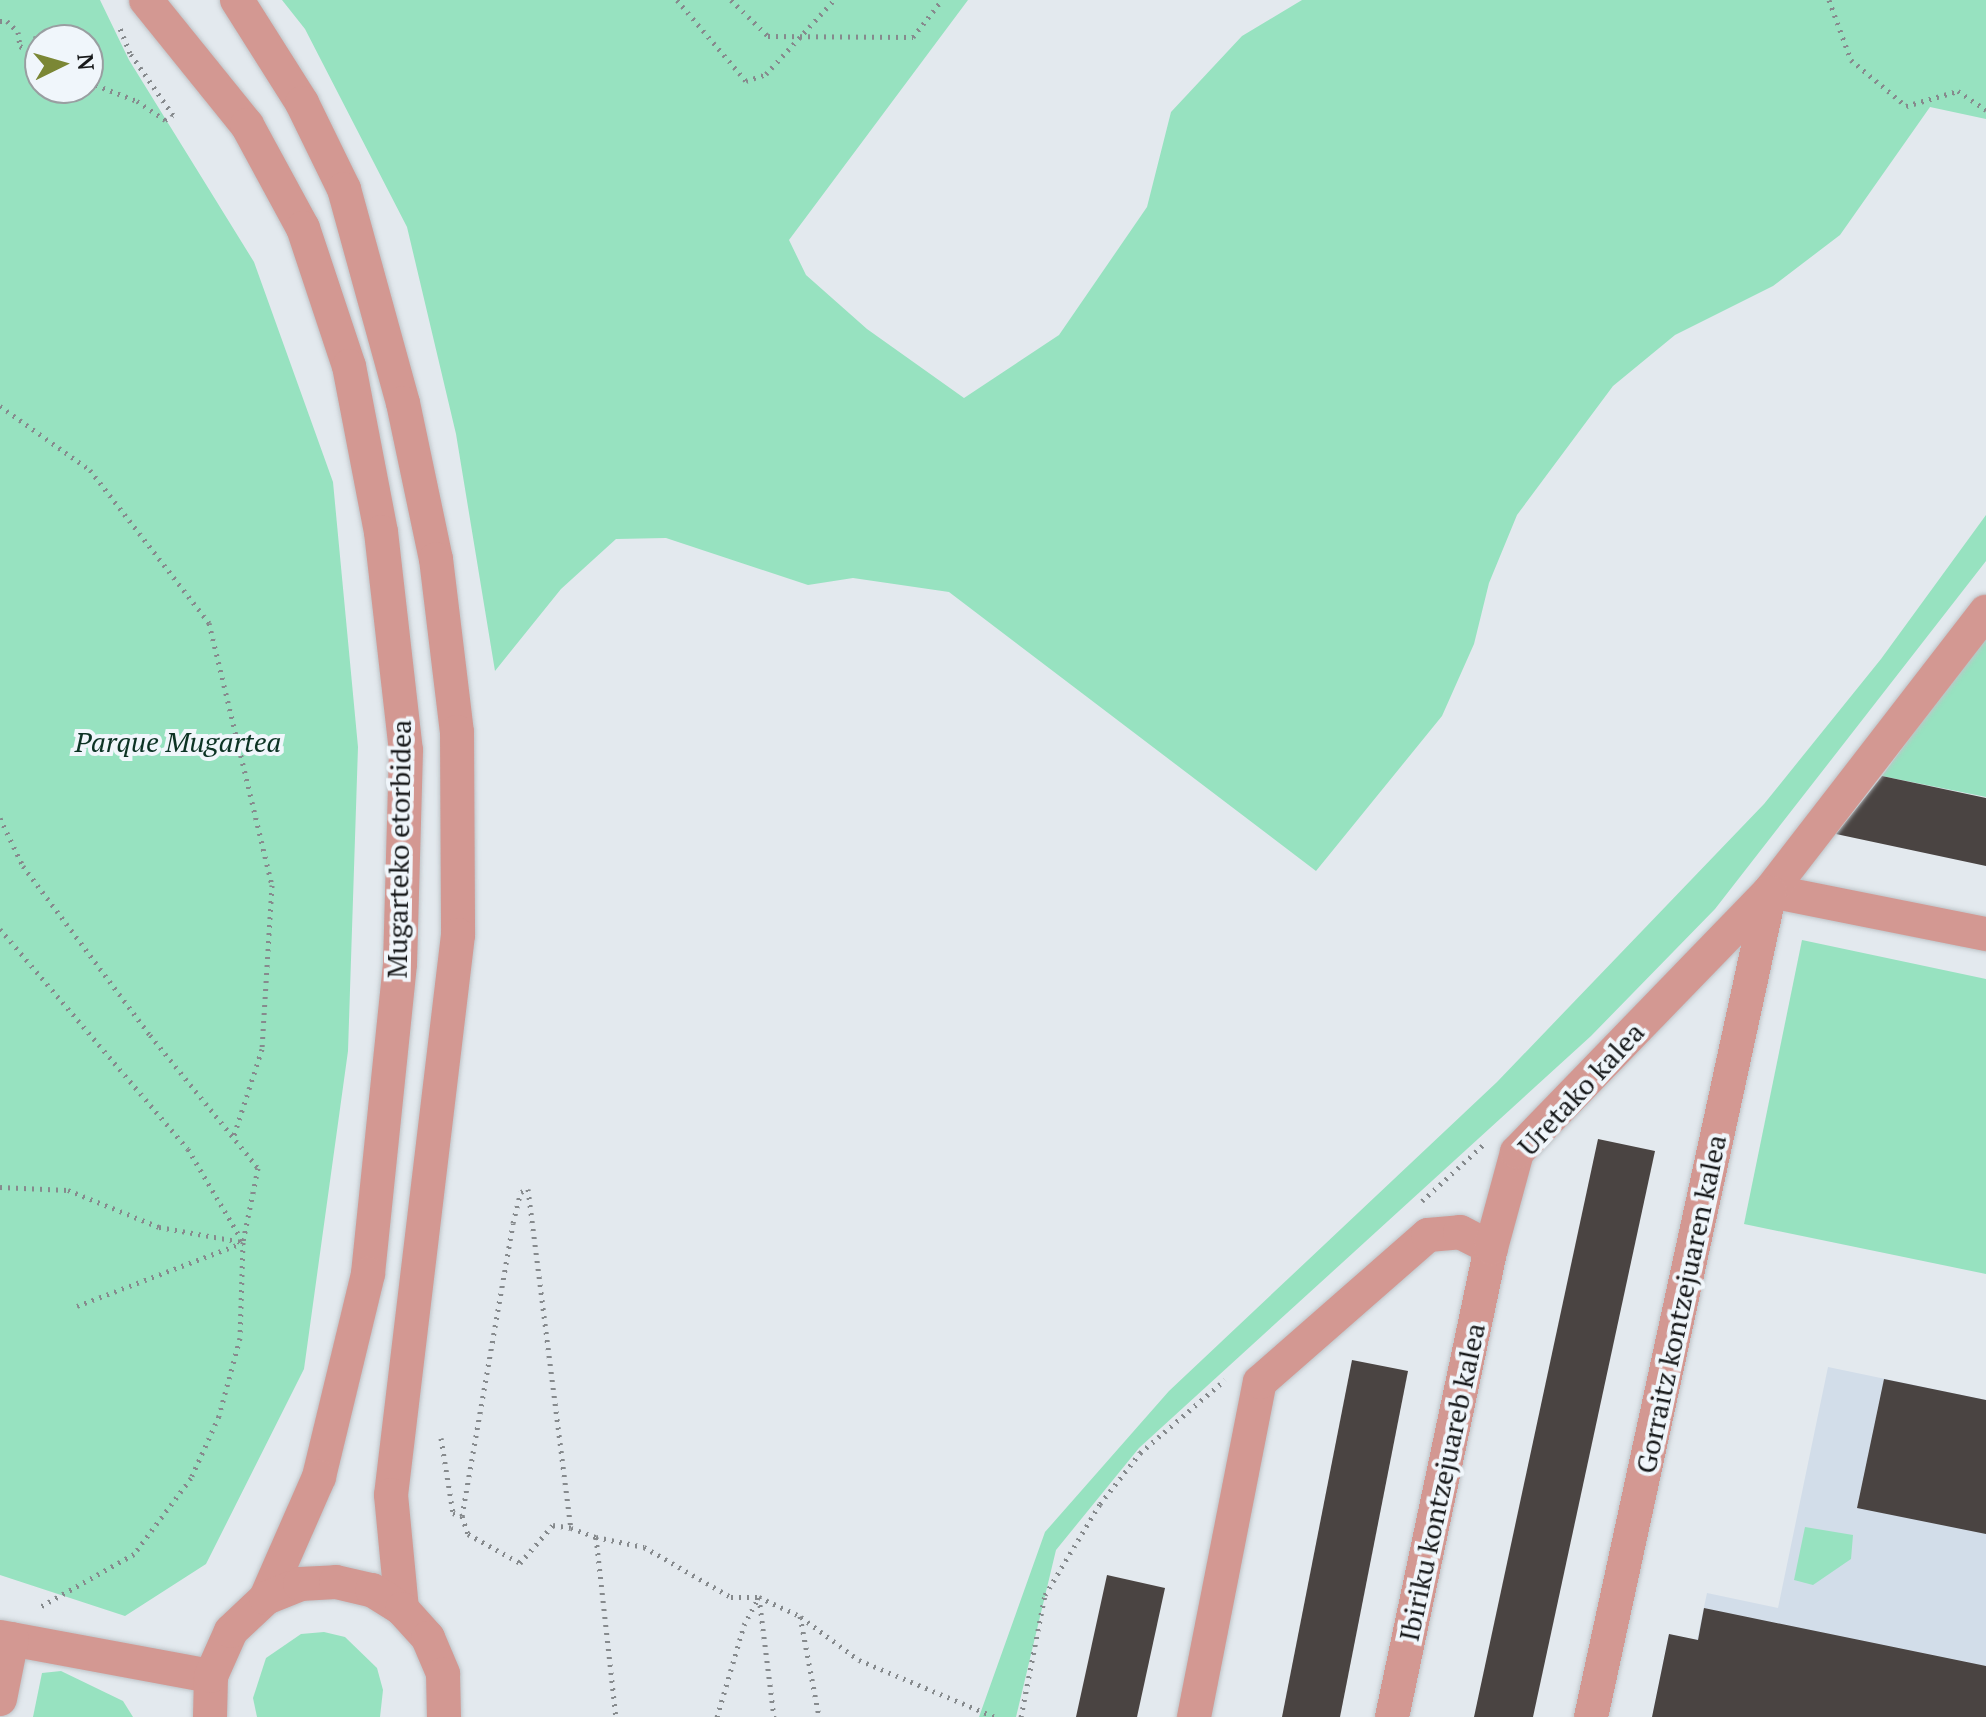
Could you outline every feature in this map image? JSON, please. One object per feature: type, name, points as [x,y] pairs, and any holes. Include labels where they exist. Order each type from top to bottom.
[{"type":"street","name":"Mugarteko etorbidea","points":[[146,0],[247,125],[303,228],[349,366],[381,532],[406,750],[400,964],[368,1274],[319,1477],[266,1598]]},
{"type":"street","name":"Mugarteko etorbidea","points":[[237,0],[302,103],[344,189],[403,403],[430,527],[457,732],[458,935],[391,1495],[402,1609]]},
{"type":"street","name":"Uretako kalea","points":[[1491,1248],[1517,1152],[1770,891],[1986,612]]},
{"type":"street","points":[[1770,891],[1986,934]]},
{"type":"street","name":"Gorraitz kontzejuaren kalea","points":[[1591,1717],[1770,891]]},
{"type":"street","points":[[1194,1717],[1260,1382],[1428,1235],[1460,1232],[1491,1248]]},
{"type":"street","name":"Ibiriku kontzejuareb kalea","points":[[1392,1717],[1491,1248]]},
{"type":"street","points":[[210,1717],[211,1676],[231,1631],[266,1598],[300,1584],[336,1582],[372,1590],[402,1609],[428,1638],[443,1674],[444,1717]]},
{"type":"street","points":[[0,1699],[6,1638],[211,1676]]},
{"type":"path","points":[[677,0],[746,81],[766,74],[797,36],[834,0]]},
{"type":"path","points":[[731,0],[768,36],[913,37],[942,0]]},
{"type":"path","points":[[1829,0],[1851,60],[1906,106],[1958,91],[1986,110]]},
{"type":"path","points":[[104,88],[137,101],[165,120],[173,115],[130,53],[116,19]]},
{"type":"path","points":[[0,21],[7,21],[18,32],[20,46],[24,48]]},
{"type":"path","points":[[0,406],[90,470],[209,623],[272,885],[262,1049],[233,1138]]},
{"type":"path","points":[[0,818],[23,866],[258,1168],[243,1242],[240,1338],[219,1416],[191,1478],[134,1554],[37,1609]]},
{"type":"path","points":[[0,929],[188,1149],[243,1242]]},
{"type":"path","points":[[0,1187],[68,1190],[159,1227],[243,1242]]},
{"type":"path","points":[[571,1528],[528,1189],[521,1192],[513,1223],[462,1516],[468,1534],[520,1563],[553,1525],[644,1547],[731,1597],[759,1597],[800,1616],[859,1660],[995,1717]]},
{"type":"path","points":[[77,1306],[243,1242]]},
{"type":"path","points":[[1021,1717],[1045,1595],[1100,1504],[1140,1453],[1234,1372]]},
{"type":"path","points":[[441,1438],[453,1513],[462,1516]]},
{"type":"path","points":[[596,1537],[616,1717]]},
{"type":"path","points":[[717,1717],[744,1625],[759,1597]]},
{"type":"path","points":[[759,1597],[774,1717]]},
{"type":"path","points":[[800,1616],[819,1717]]},
{"type":"shaded area","points":[[1828,1367],[1986,1400],[1986,1717],[1652,1717],[1669,1634],[1697,1640],[1707,1593],[1778,1608]]},
{"type":"green space","name":"Parque Mugartea","points":[[0,0],[100,0],[129,60],[254,262],[333,482],[358,747],[348,1051],[304,1369],[206,1564],[125,1616],[0,1575]]},
{"type":"green space","points":[[282,0],[968,0],[789,240],[806,275],[867,329],[964,398],[1059,335],[1147,207],[1171,112],[1242,36],[1302,0],[1986,0],[1986,119],[1930,107],[1840,235],[1773,286],[1675,335],[1613,386],[1517,515],[1489,583],[1474,644],[1442,716],[1316,871],[949,592],[853,578],[808,585],[666,538],[616,539],[561,589],[495,671],[456,434],[407,227],[305,29]]},
{"type":"green space","points":[[1986,515],[1986,561],[1715,909],[1591,1036],[1139,1448],[1056,1550],[1016,1717],[979,1717],[1045,1532],[1169,1391],[1497,1082],[1764,804],[1881,659]]},
{"type":"green space","points":[[1986,634],[1986,797],[1882,776]]},
{"type":"green space","points":[[1802,940],[1986,979],[1986,1274],[1744,1224]]},
{"type":"green space","points":[[1805,1527],[1853,1535],[1851,1559],[1813,1585],[1794,1580]]},
{"type":"green space","points":[[324,1632],[345,1637],[377,1668],[383,1690],[380,1717],[257,1717],[253,1698],[266,1658],[301,1634]]},
{"type":"green space","points":[[61,1671],[123,1701],[133,1717],[33,1717],[42,1673]]},
{"type":"building","points":[[1882,776],[1986,798],[1986,866],[1836,834]]},
{"type":"building","points":[[1598,1139],[1655,1151],[1533,1717],[1474,1717]]},
{"type":"building","points":[[1352,1360],[1408,1371],[1340,1717],[1282,1717]]},
{"type":"building","points":[[1884,1379],[1986,1400],[1986,1534],[1857,1508]]},
{"type":"building","points":[[1107,1575],[1165,1588],[1137,1717],[1076,1717]]},
{"type":"building","points":[[1704,1608],[1986,1666],[1986,1717],[1652,1717],[1669,1634],[1698,1640]]}]
